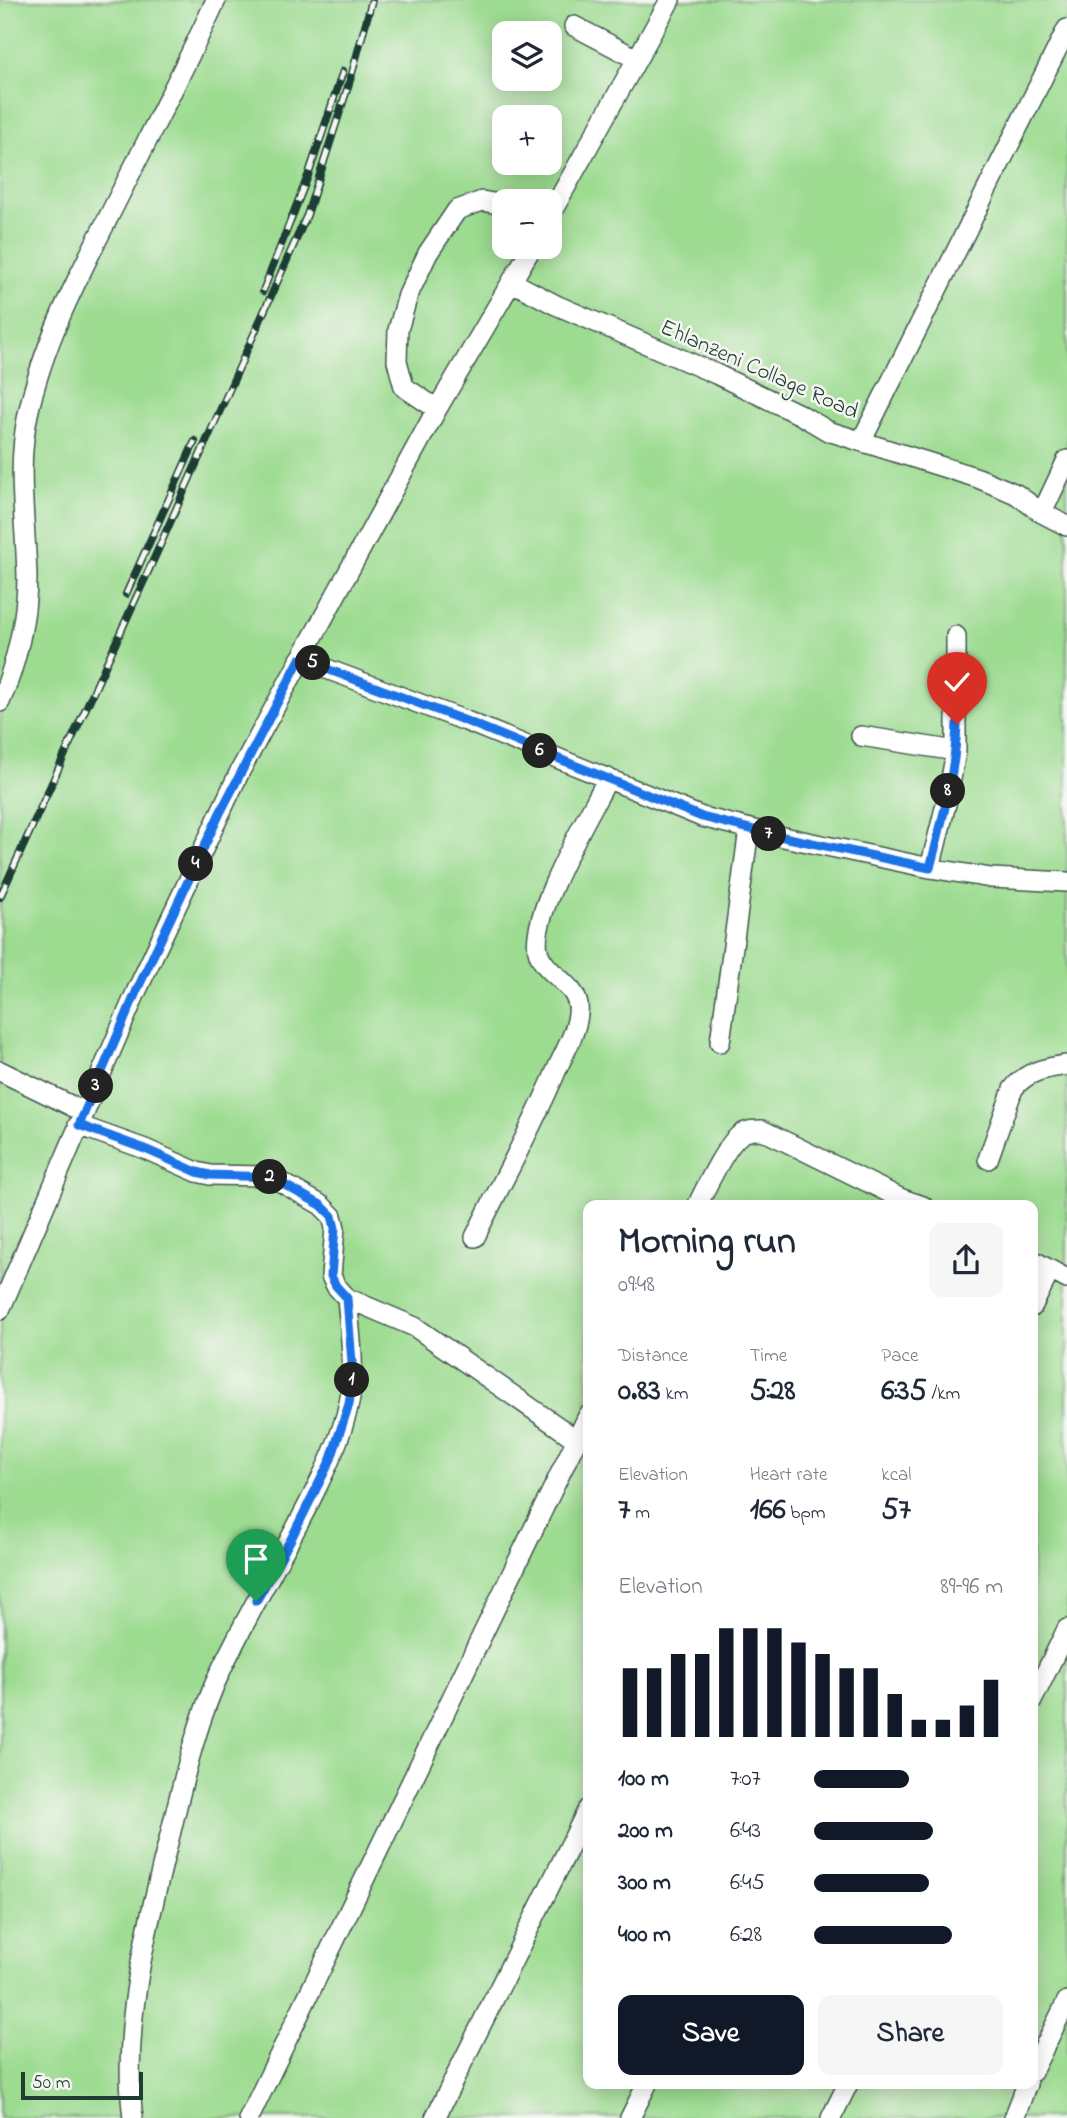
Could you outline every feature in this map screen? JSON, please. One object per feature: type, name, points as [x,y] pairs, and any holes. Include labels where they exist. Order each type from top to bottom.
[{"type":"street","points":[[0,702],[18,644],[25,605],[27,579],[22,469],[25,429],[34,390],[57,320],[216,0]]},
{"type":"street","points":[[562,193],[670,0]]},
{"type":"street","points":[[574,26],[637,59]]},
{"type":"street","points":[[862,440],[1067,29]]},
{"type":"street","points":[[437,410],[404,387],[397,361],[398,330],[408,295],[428,253],[457,210],[482,201],[492,203]]},
{"type":"street","points":[[0,1310],[143,978],[225,803],[300,659],[437,410],[525,259]]},
{"type":"street","name":"Ehlanzeni Collage Road","points":[[512,282],[556,305],[716,374],[828,431],[978,478],[1016,494],[1042,513],[1067,526]]},
{"type":"street","points":[[1042,513],[1067,460]]},
{"type":"street","points":[[930,868],[956,751],[956,636]]},
{"type":"street","points":[[300,659],[466,721],[702,817],[930,868],[991,878],[1067,882]]},
{"type":"street","points":[[861,736],[956,751]]},
{"type":"street","points":[[475,1237],[551,1085],[575,1027],[578,1003],[571,989],[544,964],[537,951],[537,937],[544,904],[608,778]]},
{"type":"street","points":[[720,1042],[749,828]]},
{"type":"street","points":[[988,1159],[1013,1089],[1019,1080],[1032,1072],[1067,1065]]},
{"type":"street","points":[[0,1071],[82,1118],[197,1172],[210,1175],[270,1177],[321,1205],[332,1216],[335,1228],[331,1276],[347,1298],[415,1327],[578,1440]]},
{"type":"street","points":[[700,1200],[730,1148],[740,1135],[750,1130],[762,1130],[776,1136],[894,1200]]},
{"type":"street","points":[[1038,1263],[1059,1275],[1038,1300]]},
{"type":"street","points":[[133,2118],[131,2047],[141,1967],[151,1909],[187,1766],[220,1672],[331,1459],[349,1404],[353,1376],[347,1298]]},
{"type":"street","points":[[249,2118],[583,1428]]},
{"type":"street","points":[[1038,1689],[1067,1629]]},
{"type":"street","points":[[436,2118],[583,1820]]},
{"type":"street","points":[[1038,2060],[1067,2001]]},
{"type":"street","points":[[636,2116],[645,2089]]},
{"type":"street","points":[[831,2118],[846,2089]]},
{"type":"street","points":[[1014,2118],[1025,2089]]},
{"type":"green space","points":[[0,0],[1067,0],[1067,2118],[0,2118]]},
{"type":"railway","points":[[0,897],[307,215],[351,77],[372,0]]},
{"type":"railway","points":[[263,291],[308,176],[343,71]]},
{"type":"railway","points":[[126,594],[195,441]]},
{"type":"route","points":[[256,1601],[331,1459],[349,1404],[353,1376],[347,1298],[331,1276],[335,1228],[332,1216],[321,1205],[286,1183],[270,1177],[210,1175],[197,1172],[145,1149],[79,1125],[137,990],[220,813],[300,659],[466,721],[702,817],[930,868],[948,796],[956,751],[957,724]]}]
